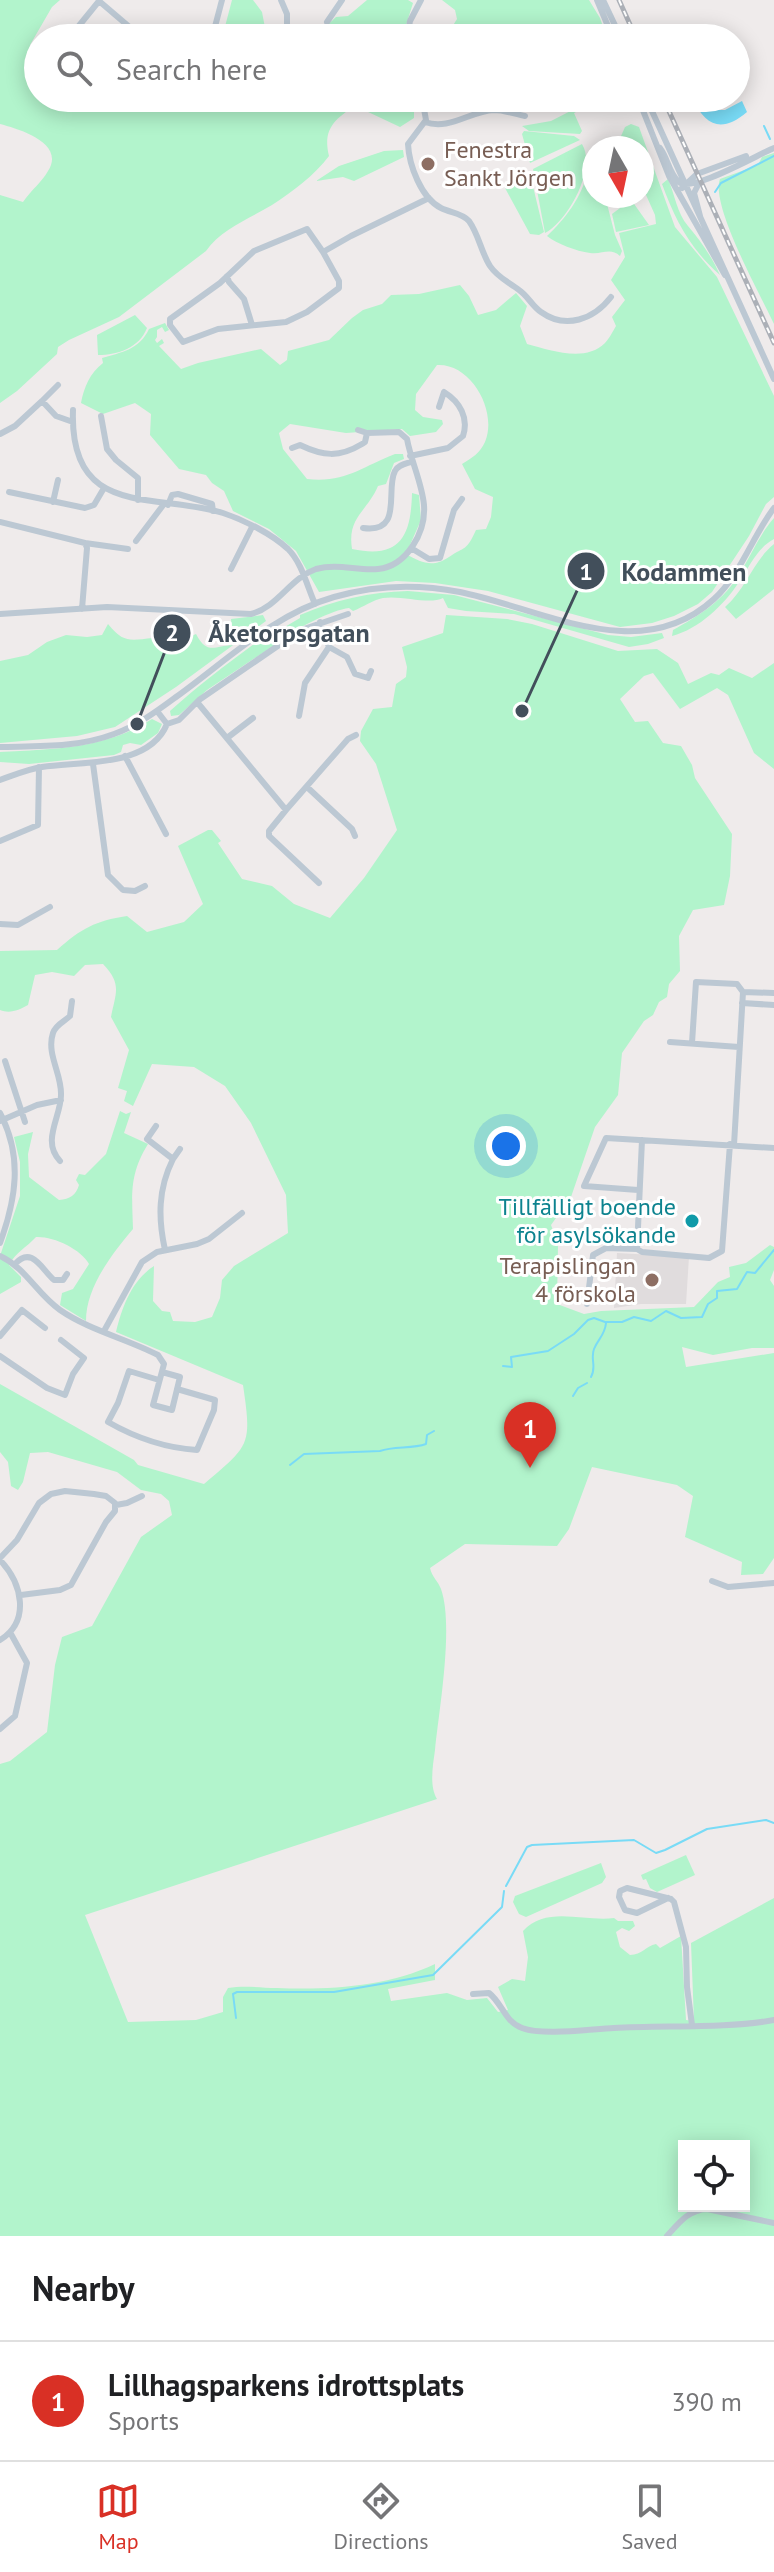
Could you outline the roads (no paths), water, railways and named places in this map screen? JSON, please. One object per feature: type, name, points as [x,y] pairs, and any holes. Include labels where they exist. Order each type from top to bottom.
[{"type":"street","points":[[216,24],[222,0]]},
{"type":"street","points":[[281,0],[287,14],[287,24]]},
{"type":"street","points":[[327,22],[342,0]]},
{"type":"street","points":[[409,24],[421,0]]},
{"type":"street","points":[[600,0],[608,24]]},
{"type":"street","points":[[600,0],[613,24]]},
{"type":"street","points":[[80,24],[98,1],[126,24]]},
{"type":"street","points":[[424,112],[425,122]]},
{"type":"street","points":[[425,122],[442,126],[483,112]]},
{"type":"street","points":[[506,112],[525,116]]},
{"type":"street","points":[[644,112],[677,180],[684,185],[701,183],[774,146]]},
{"type":"street","points":[[652,112],[774,379]]},
{"type":"street","points":[[425,122],[404,142],[409,160],[429,198],[441,208],[464,216],[494,270],[547,316],[563,321],[586,318],[599,311],[611,297]]},
{"type":"street","points":[[658,145],[678,194],[727,278]]},
{"type":"street","points":[[678,194],[697,174],[774,146]]},
{"type":"street","points":[[679,172],[697,174]]},
{"type":"street","points":[[700,216],[694,193],[701,183]]},
{"type":"street","points":[[323,252],[429,198]]},
{"type":"street","points":[[307,229],[323,252],[339,281],[339,288],[293,319],[275,324],[249,323],[218,329],[183,342],[172,329],[169,322],[173,315],[226,280],[254,251],[307,229]]},
{"type":"street","points":[[226,280],[244,299],[249,323]]},
{"type":"street","points":[[0,434],[15,426],[58,385]]},
{"type":"street","points":[[363,528],[373,529],[383,525],[392,505],[394,473],[398,467],[410,459],[448,448],[463,436],[465,421],[457,403],[444,392],[439,407]]},
{"type":"street","points":[[42,401],[57,416],[73,422]]},
{"type":"street","points":[[73,410],[79,456],[104,488],[119,496],[213,511],[252,527],[287,549],[303,575],[315,604]]},
{"type":"street","points":[[101,416],[107,449],[138,478],[138,500]]},
{"type":"street","points":[[0,614],[107,607],[251,614],[269,606],[303,575],[332,567],[383,569],[395,564],[411,548],[421,526],[424,509],[407,439],[402,434],[358,430]]},
{"type":"street","points":[[292,448],[300,445],[325,455],[337,456],[362,444],[367,433]]},
{"type":"street","points":[[53,502],[58,480]]},
{"type":"street","points":[[9,492],[89,507],[94,505],[104,488]]},
{"type":"street","points":[[136,541],[172,495],[208,502],[213,506],[213,511]]},
{"type":"street","points":[[411,548],[429,559],[440,558],[454,510],[462,499]]},
{"type":"street","points":[[0,747],[65,745],[123,731],[157,711],[264,631],[315,604],[365,590],[424,587],[474,595],[607,631],[650,631],[686,618],[715,598],[736,572],[774,508]]},
{"type":"street","points":[[0,522],[85,543],[128,549]]},
{"type":"street","points":[[231,569],[252,527]]},
{"type":"street","points":[[82,609],[85,543]]},
{"type":"street","points":[[0,780],[39,767],[93,764],[125,756],[153,742],[167,724],[179,720],[197,702],[291,636],[320,622],[348,614]]},
{"type":"street","points":[[320,622],[329,647],[345,656],[358,676],[368,678],[371,671]]},
{"type":"street","points":[[299,716],[305,683],[329,647]]},
{"type":"street","points":[[197,702],[286,810]]},
{"type":"street","points":[[157,711],[167,724]]},
{"type":"street","points":[[227,738],[253,718]]},
{"type":"street","points":[[319,883],[269,836],[270,829],[348,739],[356,735]]},
{"type":"street","points":[[125,756],[166,834]]},
{"type":"street","points":[[93,764],[108,875],[123,890],[135,891],[145,886]]},
{"type":"street","points":[[0,841],[38,825],[39,767]]},
{"type":"street","points":[[307,787],[352,829],[355,836]]},
{"type":"street","points":[[0,924],[18,925],[50,907]]},
{"type":"street","points":[[587,1304],[593,1255],[606,1248],[709,1258],[722,1251],[743,992],[737,984],[696,982],[692,1043]]},
{"type":"street","points":[[743,992],[774,993]]},
{"type":"street","points":[[60,1161],[52,1150],[51,1137],[61,1100],[52,1039],[57,1026],[70,1016],[72,1001]]},
{"type":"street","points":[[742,1003],[774,1005]]},
{"type":"street","points":[[670,1042],[739,1047]]},
{"type":"street","points":[[5,1061],[25,1122]]},
{"type":"street","points":[[0,1243],[16,1187],[15,1158],[1,1118],[61,1100]]},
{"type":"street","points":[[156,1126],[147,1139],[173,1159]]},
{"type":"street","points":[[638,1190],[584,1186],[606,1138],[774,1148]]},
{"type":"street","points":[[637,1249],[642,1140]]},
{"type":"street","points":[[165,1250],[160,1202],[164,1179],[180,1149]]},
{"type":"street","points":[[104,1331],[138,1267],[148,1257],[209,1239],[242,1213]]},
{"type":"street","points":[[0,1256],[15,1264],[56,1307],[158,1355],[163,1360],[162,1372],[153,1405],[172,1410],[180,1377],[162,1372]]},
{"type":"street","points":[[15,1264],[20,1258],[30,1256],[54,1280],[63,1280],[67,1274]]},
{"type":"street","points":[[0,1336],[22,1310],[45,1328]]},
{"type":"street","points":[[0,1356],[47,1388],[65,1395],[73,1374],[84,1358],[61,1340]]},
{"type":"street","points":[[157,1389],[215,1400],[214,1410],[197,1450],[160,1445],[108,1422],[129,1371],[159,1380]]},
{"type":"street","points":[[0,1640],[11,1634],[19,1614],[21,1595],[15,1578],[0,1559],[17,1539],[39,1503],[51,1494],[65,1491],[108,1497],[116,1505]]},
{"type":"street","points":[[116,1505],[142,1496]]},
{"type":"street","points":[[21,1595],[60,1590],[71,1585],[116,1505]]},
{"type":"street","points":[[712,1581],[728,1587],[774,1583]]},
{"type":"street","points":[[0,1729],[15,1716],[27,1663],[11,1634]]},
{"type":"street","points":[[668,1898],[637,1913],[625,1910],[619,1897],[620,1891],[627,1888],[668,1898],[674,1902],[684,1934],[692,2025]]},
{"type":"street","points":[[473,1994],[489,1993],[497,1999],[511,2021],[529,2030],[573,2031],[774,2020]]},
{"type":"street","points":[[667,2236],[696,2209],[774,2223]]},
{"type":"water","points":[[700,112],[747,112],[730,123],[722,124],[715,124]]},
{"type":"waterway","points":[[764,126],[770,139]]},
{"type":"waterway","points":[[715,192],[721,183],[774,156]]},
{"type":"waterway","points":[[503,1366],[512,1367],[511,1357],[548,1351],[594,1318],[605,1322],[622,1322],[634,1317],[651,1321],[666,1311],[681,1318],[702,1317],[708,1304],[717,1298],[717,1291],[737,1289],[747,1272],[755,1273],[774,1250]]},
{"type":"waterway","points":[[591,1377],[593,1353],[606,1323]]},
{"type":"waterway","points":[[573,1396],[578,1388],[587,1383]]},
{"type":"waterway","points":[[290,1465],[304,1454],[421,1446],[426,1444],[427,1435],[434,1431]]},
{"type":"waterway","points":[[506,1886],[527,1847],[532,1845],[634,1840],[656,1853],[707,1829],[766,1820],[774,1823]]},
{"type":"waterway","points":[[236,2018],[233,1994],[237,1992],[334,1992],[433,1975],[502,1907],[504,1891]]},
{"type":"railway","points":[[619,0],[630,24]]},
{"type":"railway","points":[[669,112],[774,343]]},
{"type":"place","name":"Fenestra Sankt Jörgen","points":[[428,164]]},
{"type":"place","name":"Kodammen","points":[[522,711]]},
{"type":"place","name":"Åketorpsgatan","points":[[137,724]]},
{"type":"place","name":"Tillfälligt boende för asylsökande","points":[[692,1221]]},
{"type":"place","name":"Terapislingan 4 förskola","points":[[652,1280]]},
{"type":"place","name":"Lillhagsparkens idrottsplats","points":[[530,1468]]}]
